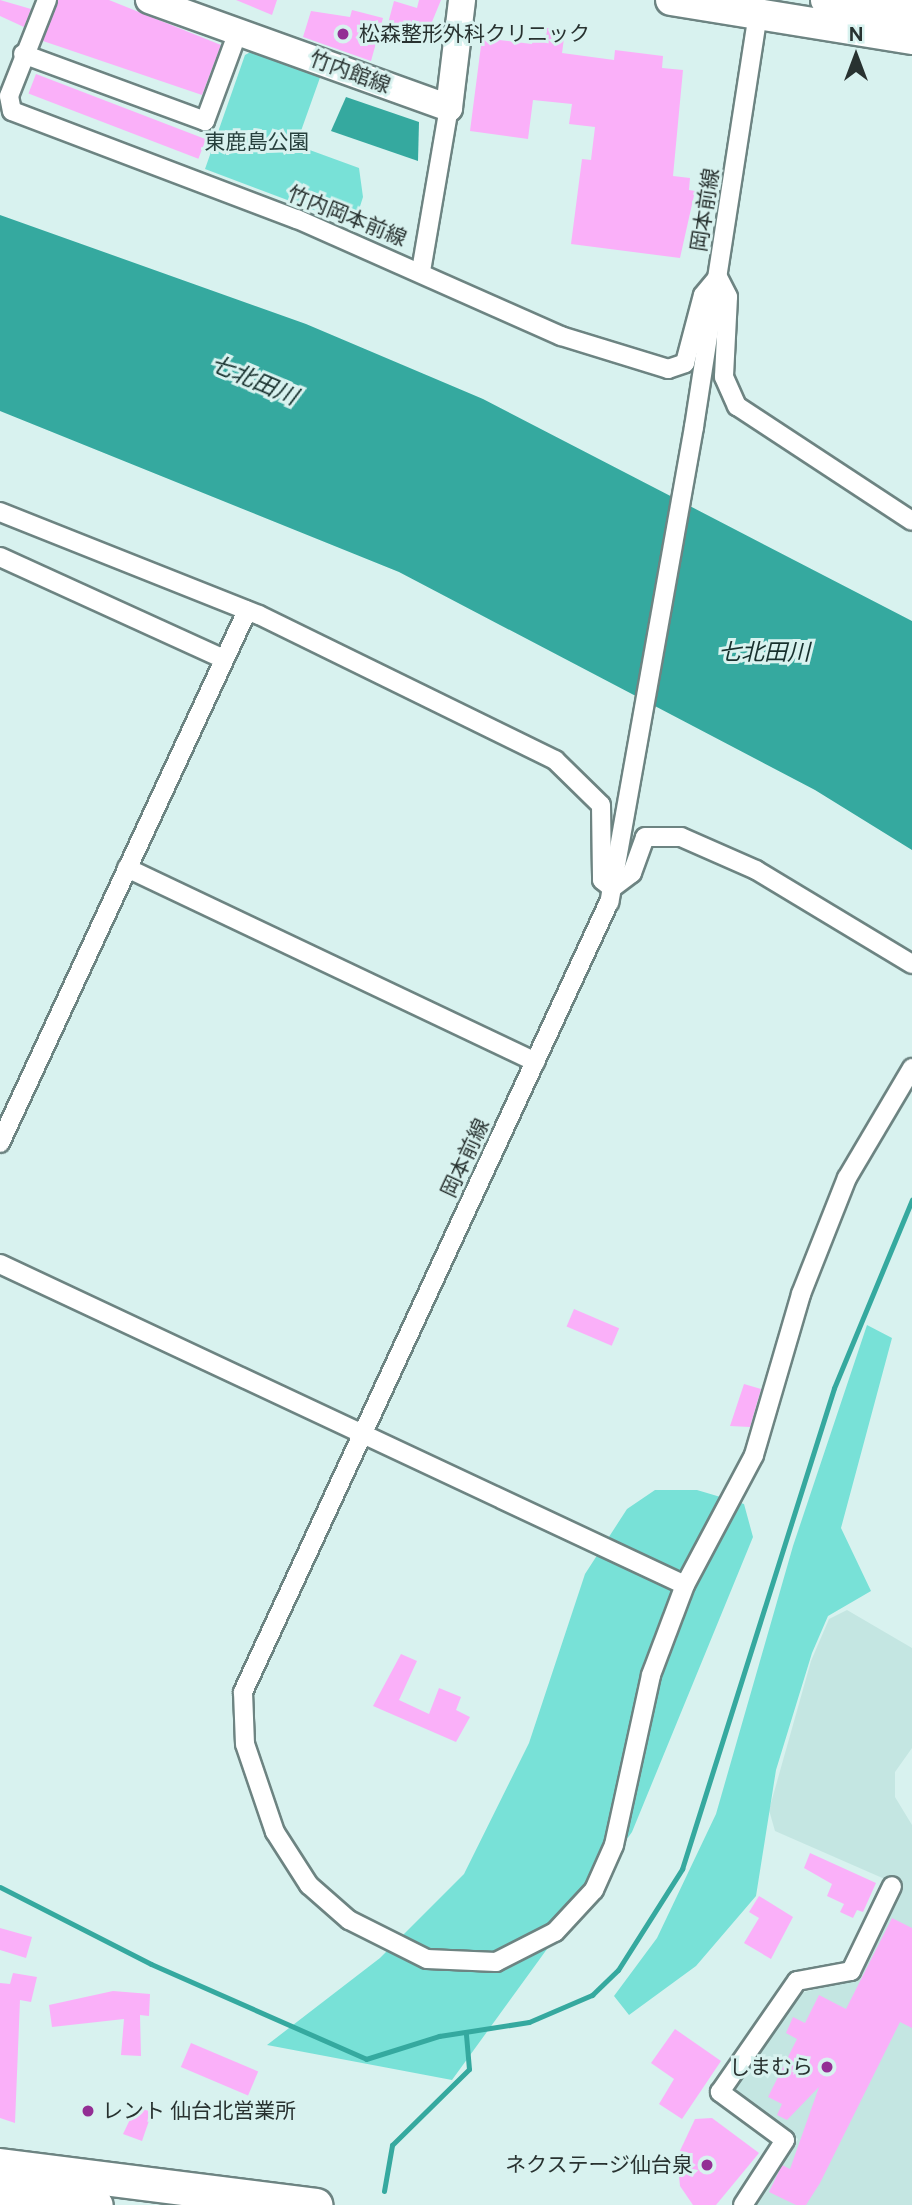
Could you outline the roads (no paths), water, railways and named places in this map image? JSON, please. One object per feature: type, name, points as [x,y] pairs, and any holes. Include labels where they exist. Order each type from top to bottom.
[{"type":"highway","points":[[1,2174],[96,2205]]},
{"type":"highway","points":[[61,2194],[314,2205]]},
{"type":"main road","points":[[671,0],[759,7],[912,39]]},
{"type":"main road","points":[[826,0],[912,13]]},
{"type":"street","name":"竹内岡本前線","points":[[47,0],[23,54],[9,96],[12,111],[24,119],[421,271],[561,336],[668,369],[685,363],[703,295],[718,277]]},
{"type":"street","name":"竹内館線","points":[[149,0],[449,108]]},
{"type":"street","points":[[421,271],[449,108],[462,0]]},
{"type":"street","name":"岡本前線","points":[[759,7],[694,427],[610,895],[248,1677],[242,1709],[253,1776],[286,1852],[321,1898],[372,1935],[426,1959],[496,1962],[555,1932],[584,1902],[614,1845],[650,1675],[685,1585],[754,1455],[801,1294],[847,1178],[912,1068]]},
{"type":"street","points":[[23,54],[205,121],[238,32]]},
{"type":"street","points":[[718,277],[728,297],[724,377],[737,406],[912,521]]},
{"type":"street","points":[[0,512],[247,611],[555,760],[601,805],[602,880],[610,895],[632,873],[645,836],[681,836],[756,870],[912,964]]},
{"type":"street","points":[[0,557],[224,659]]},
{"type":"street","points":[[0,1143],[247,611]]},
{"type":"street","points":[[127,869],[535,1062]]},
{"type":"street","points":[[0,1264],[685,1585]]},
{"type":"street","points":[[743,2205],[785,2140],[720,2092],[797,1981],[851,1971],[892,1886]]},
{"type":"water","points":[[346,97],[419,122],[418,161],[331,131]]},
{"type":"water","name":"七北田川","points":[[0,215],[306,324],[483,399],[912,621],[912,850],[815,790],[399,572],[0,411]]},
{"type":"waterway","points":[[0,1887],[151,1964],[366,2059],[439,2036],[529,2022],[592,1995],[618,1970],[682,1869],[834,1388],[912,1200]]},
{"type":"waterway","points":[[384,2191],[392,2145],[469,2069],[466,2033]]},
{"type":"place","name":"松森整形外科クリニック","points":[[343,34]]},
{"type":"place","name":"しまむら","points":[[827,2067]]},
{"type":"place","name":"レント 仙台北営業所","points":[[88,2111]]},
{"type":"place","name":"ネクステージ仙台泉","points":[[707,2165]]},
{"type":"park label","name":"東鹿島公園","points":[[257,142]]}]
